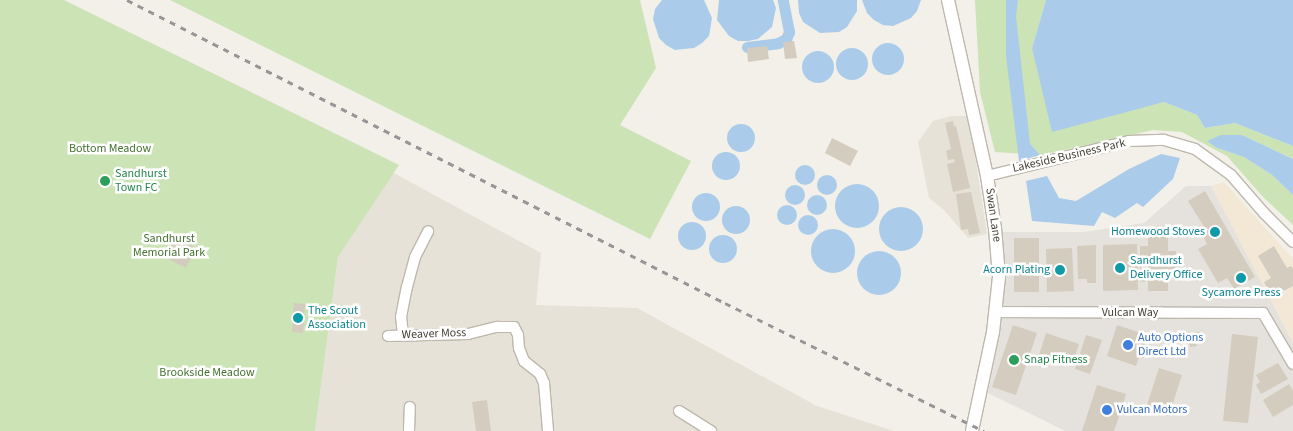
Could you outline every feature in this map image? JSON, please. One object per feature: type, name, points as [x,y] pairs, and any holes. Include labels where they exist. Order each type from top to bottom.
[{"type":"street","name":"Swan Lane","points":[[948,0],[987,176],[997,245],[999,277],[997,312],[972,431]]},
{"type":"street","name":"Lakeside Business Park","points":[[987,176],[1129,141],[1164,140],[1195,149],[1231,174],[1264,213],[1293,242]]},
{"type":"street","points":[[403,335],[401,318],[407,287],[415,256],[428,231]]},
{"type":"street","name":"Vulcan Way","points":[[997,312],[1263,313],[1293,364]]},
{"type":"street","name":"Weaver Moss","points":[[388,336],[468,334],[497,327],[514,327],[518,335],[519,348],[524,360],[540,374],[544,383],[548,431]]},
{"type":"street","points":[[409,431],[410,407]]},
{"type":"street","points":[[679,411],[711,431]]},
{"type":"shaded area","points":[[951,116],[969,116],[987,234],[968,238],[944,210],[929,198],[918,142],[933,121]]},
{"type":"shaded area","points":[[392,172],[541,253],[536,305],[637,308],[817,406],[894,431],[315,431],[338,257]]},
{"type":"shaded area","points":[[1224,182],[1293,259],[1293,343],[1211,186]]},
{"type":"shaded area","points":[[1186,186],[1211,186],[1293,343],[1293,431],[1065,431],[988,393],[1001,327],[1002,232],[1084,232],[1144,223]]},
{"type":"green space","name":"Sandhurst Memorial Park","points":[[0,0],[64,0],[399,165],[338,257],[315,431],[0,431]]},
{"type":"green space","points":[[170,0],[640,0],[656,68],[620,125],[691,161],[650,239]]},
{"type":"green space","points":[[975,0],[1046,0],[1032,48],[1126,111],[1164,102],[1197,115],[1205,128],[1235,123],[1293,146],[1293,159],[1242,135],[1217,148],[1244,157],[1272,175],[1293,195],[1293,225],[1263,197],[1227,156],[1182,132],[1153,130],[1042,155],[995,152],[980,92]]},
{"type":"water","points":[[662,0],[704,0],[712,18],[709,36],[694,48],[675,50],[666,45],[659,38],[653,19],[655,9]]},
{"type":"water","points":[[719,0],[773,0],[776,8],[772,27],[758,39],[738,41],[729,36],[717,20]]},
{"type":"water","points":[[798,0],[857,0],[857,11],[847,27],[839,32],[820,33],[803,22],[799,13]]},
{"type":"water","points":[[862,0],[921,0],[917,11],[911,18],[893,26],[883,25],[874,20],[867,13]]},
{"type":"water","points":[[1006,0],[1018,0],[1016,16],[1030,144],[1040,155],[1019,161],[1006,56]]},
{"type":"water","points":[[1046,0],[1293,0],[1293,146],[1235,123],[1205,128],[1197,115],[1164,102],[1052,132],[1032,48]]},
{"type":"water","points":[[888,43],[894,44],[899,48],[903,53],[903,65],[899,70],[894,74],[888,75],[882,74],[877,70],[873,65],[872,59],[873,53],[877,48],[882,44]]},
{"type":"water","points":[[852,48],[858,49],[863,53],[867,58],[867,70],[863,75],[858,79],[852,80],[846,79],[841,75],[837,70],[836,64],[837,58],[841,53],[846,49]]},
{"type":"water","points":[[818,51],[824,52],[829,56],[833,61],[833,73],[829,78],[824,82],[818,83],[812,82],[807,78],[803,73],[802,67],[803,61],[807,56],[812,52]]},
{"type":"water","points":[[741,124],[751,128],[755,138],[751,148],[741,152],[731,148],[727,138],[731,128]]},
{"type":"water","points":[[1221,135],[1242,135],[1293,159],[1293,195],[1272,175],[1244,157],[1217,148],[1207,141]]},
{"type":"water","points":[[726,152],[736,156],[740,166],[736,176],[726,180],[716,176],[712,166],[716,156]]},
{"type":"water","points":[[1161,154],[1180,158],[1173,179],[1143,207],[1137,203],[1115,218],[1102,212],[1094,226],[1032,221],[1026,181],[1047,176],[1059,198],[1076,201],[1129,169]]},
{"type":"water","points":[[805,165],[812,168],[815,175],[812,182],[805,185],[798,182],[795,175],[798,168]]},
{"type":"water","points":[[827,175],[834,178],[837,185],[834,192],[827,195],[820,192],[817,185],[820,178]]},
{"type":"water","points":[[853,184],[861,184],[873,190],[879,206],[873,222],[861,228],[853,228],[841,222],[835,210],[835,202],[841,190]]},
{"type":"water","points":[[795,185],[802,188],[805,195],[802,202],[795,205],[788,202],[785,195],[788,188]]},
{"type":"water","points":[[706,193],[716,197],[720,207],[716,217],[706,221],[696,217],[692,207],[696,197]]},
{"type":"water","points":[[817,195],[824,198],[827,205],[824,212],[817,215],[810,212],[807,205],[810,198]]},
{"type":"water","points":[[787,205],[794,208],[797,215],[794,222],[787,225],[780,222],[777,215],[780,208]]},
{"type":"water","points":[[736,206],[746,210],[750,220],[746,230],[736,234],[726,230],[722,220],[726,210]]},
{"type":"water","points":[[897,207],[905,207],[917,213],[923,229],[917,245],[905,251],[897,251],[885,245],[879,233],[879,225],[885,213]]},
{"type":"water","points":[[808,215],[815,218],[818,225],[815,232],[808,235],[801,232],[798,225],[801,218]]},
{"type":"water","points":[[692,222],[702,226],[706,236],[702,246],[692,250],[682,246],[678,236],[682,226]]},
{"type":"water","points":[[829,229],[837,229],[849,235],[855,251],[849,267],[837,273],[829,273],[817,267],[811,255],[811,247],[817,235]]},
{"type":"water","points":[[723,235],[733,239],[737,249],[733,259],[723,263],[713,259],[709,249],[713,239]]},
{"type":"water","points":[[875,251],[883,251],[895,257],[901,273],[895,289],[883,295],[875,295],[863,289],[857,277],[857,269],[863,257]]},
{"type":"building","points":[[794,41],[797,58],[785,59],[783,42]]},
{"type":"building","points":[[767,46],[769,59],[748,62],[747,48]]},
{"type":"building","points":[[953,121],[954,126],[956,126],[970,188],[953,192],[947,164],[955,162],[954,159],[948,160],[946,151],[951,149],[945,123]]},
{"type":"building","points":[[832,138],[858,151],[850,166],[825,153]]},
{"type":"building","points":[[1205,191],[1255,277],[1234,289],[1227,278],[1218,283],[1198,249],[1207,244],[1201,232],[1206,230],[1188,201]]},
{"type":"building","points":[[971,192],[980,233],[969,235],[968,229],[961,230],[956,194]]},
{"type":"building","points":[[1168,231],[1168,251],[1176,251],[1176,270],[1168,270],[1168,291],[1148,291],[1148,281],[1140,282],[1140,246],[1148,246],[1148,232]]},
{"type":"building","points":[[174,237],[196,248],[186,268],[164,257]]},
{"type":"building","points":[[1014,238],[1039,238],[1039,292],[1014,292]]},
{"type":"building","name":"Sandhurst Delivery Office","points":[[1137,244],[1138,290],[1103,291],[1103,245]]},
{"type":"building","points":[[1096,245],[1096,283],[1087,283],[1087,279],[1078,279],[1077,246]]},
{"type":"building","points":[[1274,246],[1287,268],[1291,266],[1293,269],[1293,286],[1272,297],[1264,282],[1271,278],[1258,256]]},
{"type":"building","name":"Acorn Plating","points":[[1072,248],[1074,291],[1047,292],[1046,249]]},
{"type":"building","name":"The Scout Association","points":[[294,303],[305,304],[303,333],[292,332]]},
{"type":"building","name":"Snap Fitness","points":[[1013,325],[1037,333],[1016,395],[992,387]]},
{"type":"building","name":"Auto Options Direct Ltd","points":[[1117,325],[1147,335],[1144,345],[1148,346],[1144,358],[1139,357],[1136,366],[1107,356]]},
{"type":"building","points":[[1200,332],[1200,343],[1196,343],[1197,346],[1190,347],[1189,342],[1185,342],[1185,340],[1171,340],[1171,333]]},
{"type":"building","points":[[1046,333],[1079,344],[1072,365],[1039,355]]},
{"type":"building","points":[[1232,334],[1258,337],[1248,423],[1223,421]]},
{"type":"building","points":[[1086,335],[1102,340],[1090,374],[1075,369]]},
{"type":"building","points":[[1278,363],[1288,379],[1261,394],[1256,385],[1260,382],[1256,375]]},
{"type":"building","points":[[1159,368],[1182,375],[1172,406],[1161,403],[1157,415],[1145,411]]},
{"type":"building","points":[[1289,384],[1293,391],[1293,405],[1273,417],[1263,400]]},
{"type":"building","name":"Vulcan Motors","points":[[1097,385],[1126,394],[1123,404],[1127,405],[1124,416],[1120,414],[1114,431],[1082,431]]},
{"type":"building","points":[[487,400],[491,431],[476,431],[472,402]]},
{"type":"waterway","points":[[747,47],[778,43],[786,39],[789,32],[783,0]]},
{"type":"railway","points":[[127,0],[725,303],[984,431]]},
{"type":"place","name":"Sandhurst Town FC","points":[[105,181]]},
{"type":"place","name":"Homewood Stoves","points":[[1215,232]]},
{"type":"place","name":"Sandhurst Delivery Office","points":[[1120,268]]},
{"type":"place","name":"Acorn Plating","points":[[1060,270]]},
{"type":"place","name":"Sycamore Press","points":[[1241,278]]},
{"type":"place","name":"The Scout Association","points":[[298,318]]},
{"type":"place","name":"Auto Options Direct Ltd","points":[[1128,345]]},
{"type":"place","name":"Snap Fitness","points":[[1014,360]]},
{"type":"place","name":"Vulcan Motors","points":[[1107,410]]},
{"type":"park label","name":"Bottom Meadow","points":[[110,149]]},
{"type":"park label","name":"Brookside Meadow","points":[[207,373]]}]
